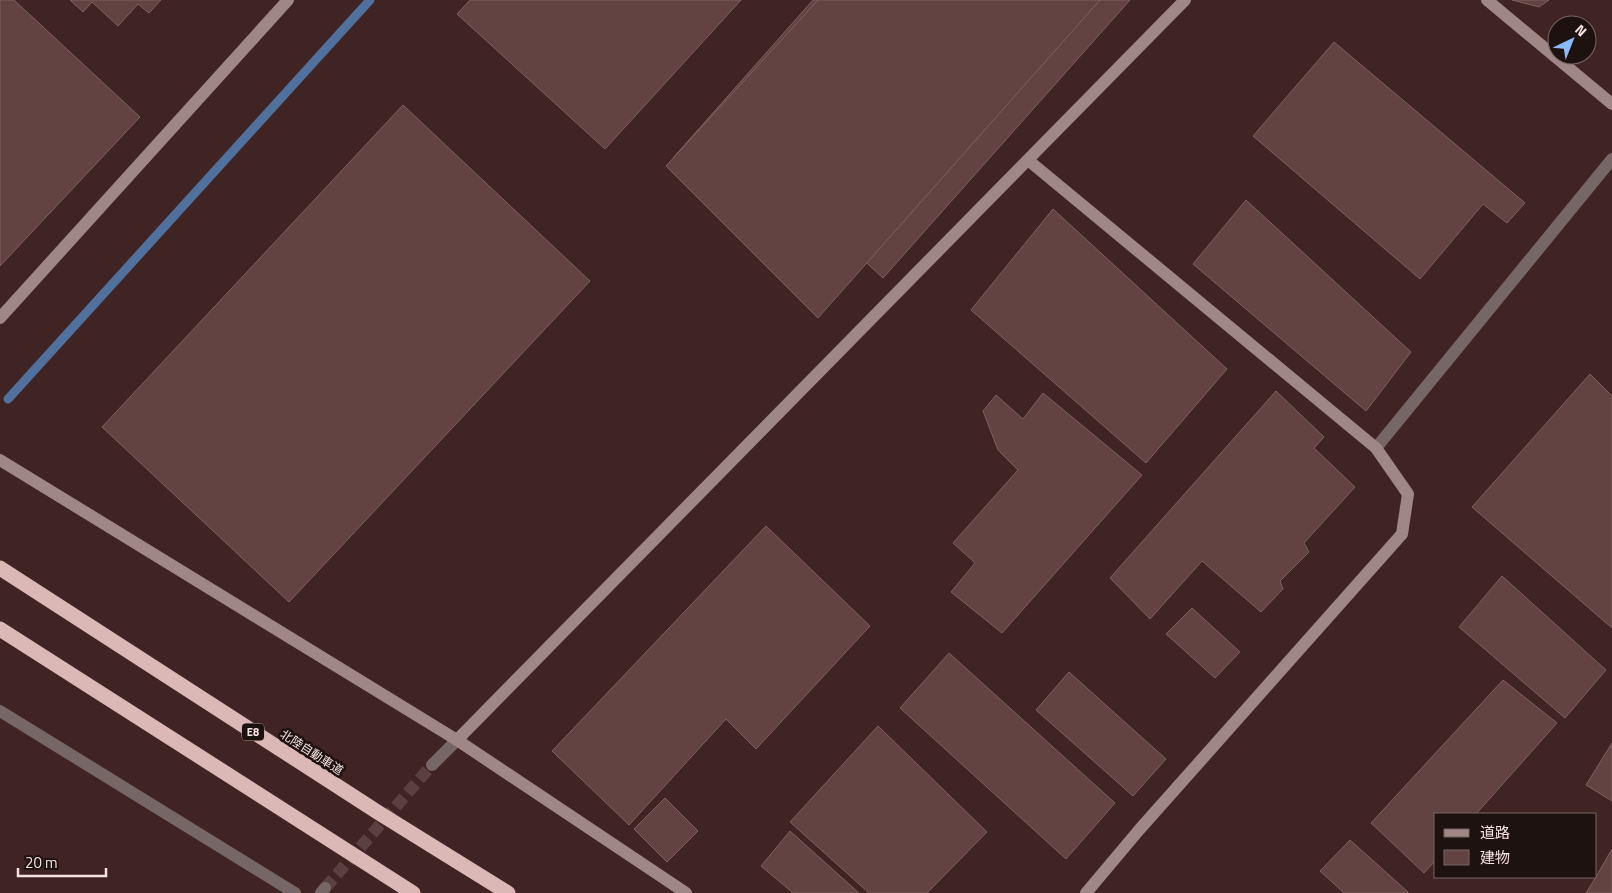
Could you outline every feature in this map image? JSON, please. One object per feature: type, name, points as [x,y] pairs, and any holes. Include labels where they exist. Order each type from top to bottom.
[{"type":"highway","name":"北陸自動車道","points":[[0,568],[379,813],[508,893]]},
{"type":"highway","points":[[0,630],[413,893]]},
{"type":"street","points":[[0,318],[288,0]]},
{"type":"street","points":[[432,765],[1186,0]]},
{"type":"street","points":[[1486,0],[1612,104]]},
{"type":"street","points":[[1376,448],[1612,159]]},
{"type":"street","points":[[1028,160],[1376,448],[1408,494],[1402,534],[1139,830],[1086,893]]},
{"type":"street","points":[[0,460],[457,740],[686,893]]},
{"type":"street","points":[[0,711],[295,893]]},
{"type":"building","points":[[0,0],[14,0],[140,117],[0,266]]},
{"type":"building","points":[[70,0],[161,0],[149,13],[138,4],[118,26],[92,2],[83,12]]},
{"type":"building","points":[[470,0],[741,0],[605,149],[457,14]]},
{"type":"building","points":[[813,0],[1130,0],[883,278],[858,255],[825,293],[673,158]]},
{"type":"building","points":[[818,0],[1100,0],[818,318],[666,166]]},
{"type":"building","points":[[1512,0],[1549,0],[1539,7]]},
{"type":"building","points":[[1334,42],[1525,203],[1507,223],[1483,204],[1420,279],[1253,136]]},
{"type":"building","points":[[403,105],[590,281],[289,602],[102,427]]},
{"type":"building","points":[[1246,200],[1411,352],[1366,411],[1193,264]]},
{"type":"building","points":[[1053,209],[1227,369],[1146,463],[971,310]]},
{"type":"building","points":[[1590,374],[1612,396],[1612,628],[1472,507]]},
{"type":"building","points":[[1276,391],[1324,437],[1314,448],[1355,487],[1304,543],[1309,552],[1280,581],[1283,589],[1261,612],[1202,561],[1150,619],[1110,578]]},
{"type":"building","points":[[1043,393],[1142,475],[1002,633],[951,592],[975,563],[953,543],[1018,470],[998,450],[983,411],[996,395],[1023,419]]},
{"type":"building","points":[[766,526],[870,626],[756,749],[726,719],[629,825],[552,751]]},
{"type":"building","points":[[1502,576],[1606,670],[1565,718],[1459,627]]},
{"type":"building","points":[[1192,608],[1240,652],[1215,678],[1166,634]]},
{"type":"building","points":[[949,653],[1115,803],[1066,859],[900,708]]},
{"type":"building","points":[[1069,672],[1166,759],[1133,796],[1036,710]]},
{"type":"building","points":[[1503,680],[1557,723],[1477,813],[1434,813],[1434,862],[1424,873],[1371,823]]},
{"type":"building","points":[[878,726],[987,832],[927,893],[869,893],[790,822]]},
{"type":"building","points":[[1612,743],[1612,801],[1586,785]]},
{"type":"building","points":[[665,798],[698,831],[667,862],[634,829]]},
{"type":"building","points":[[790,831],[859,893],[793,893],[761,866]]},
{"type":"building","points":[[1350,840],[1408,893],[1344,893],[1320,871]]},
{"type":"building","points":[[1612,849],[1612,893],[1586,893]]},
{"type":"waterway","points":[[8,399],[370,0]]},
{"type":"tunnel","points":[[325,888],[432,765]]}]
